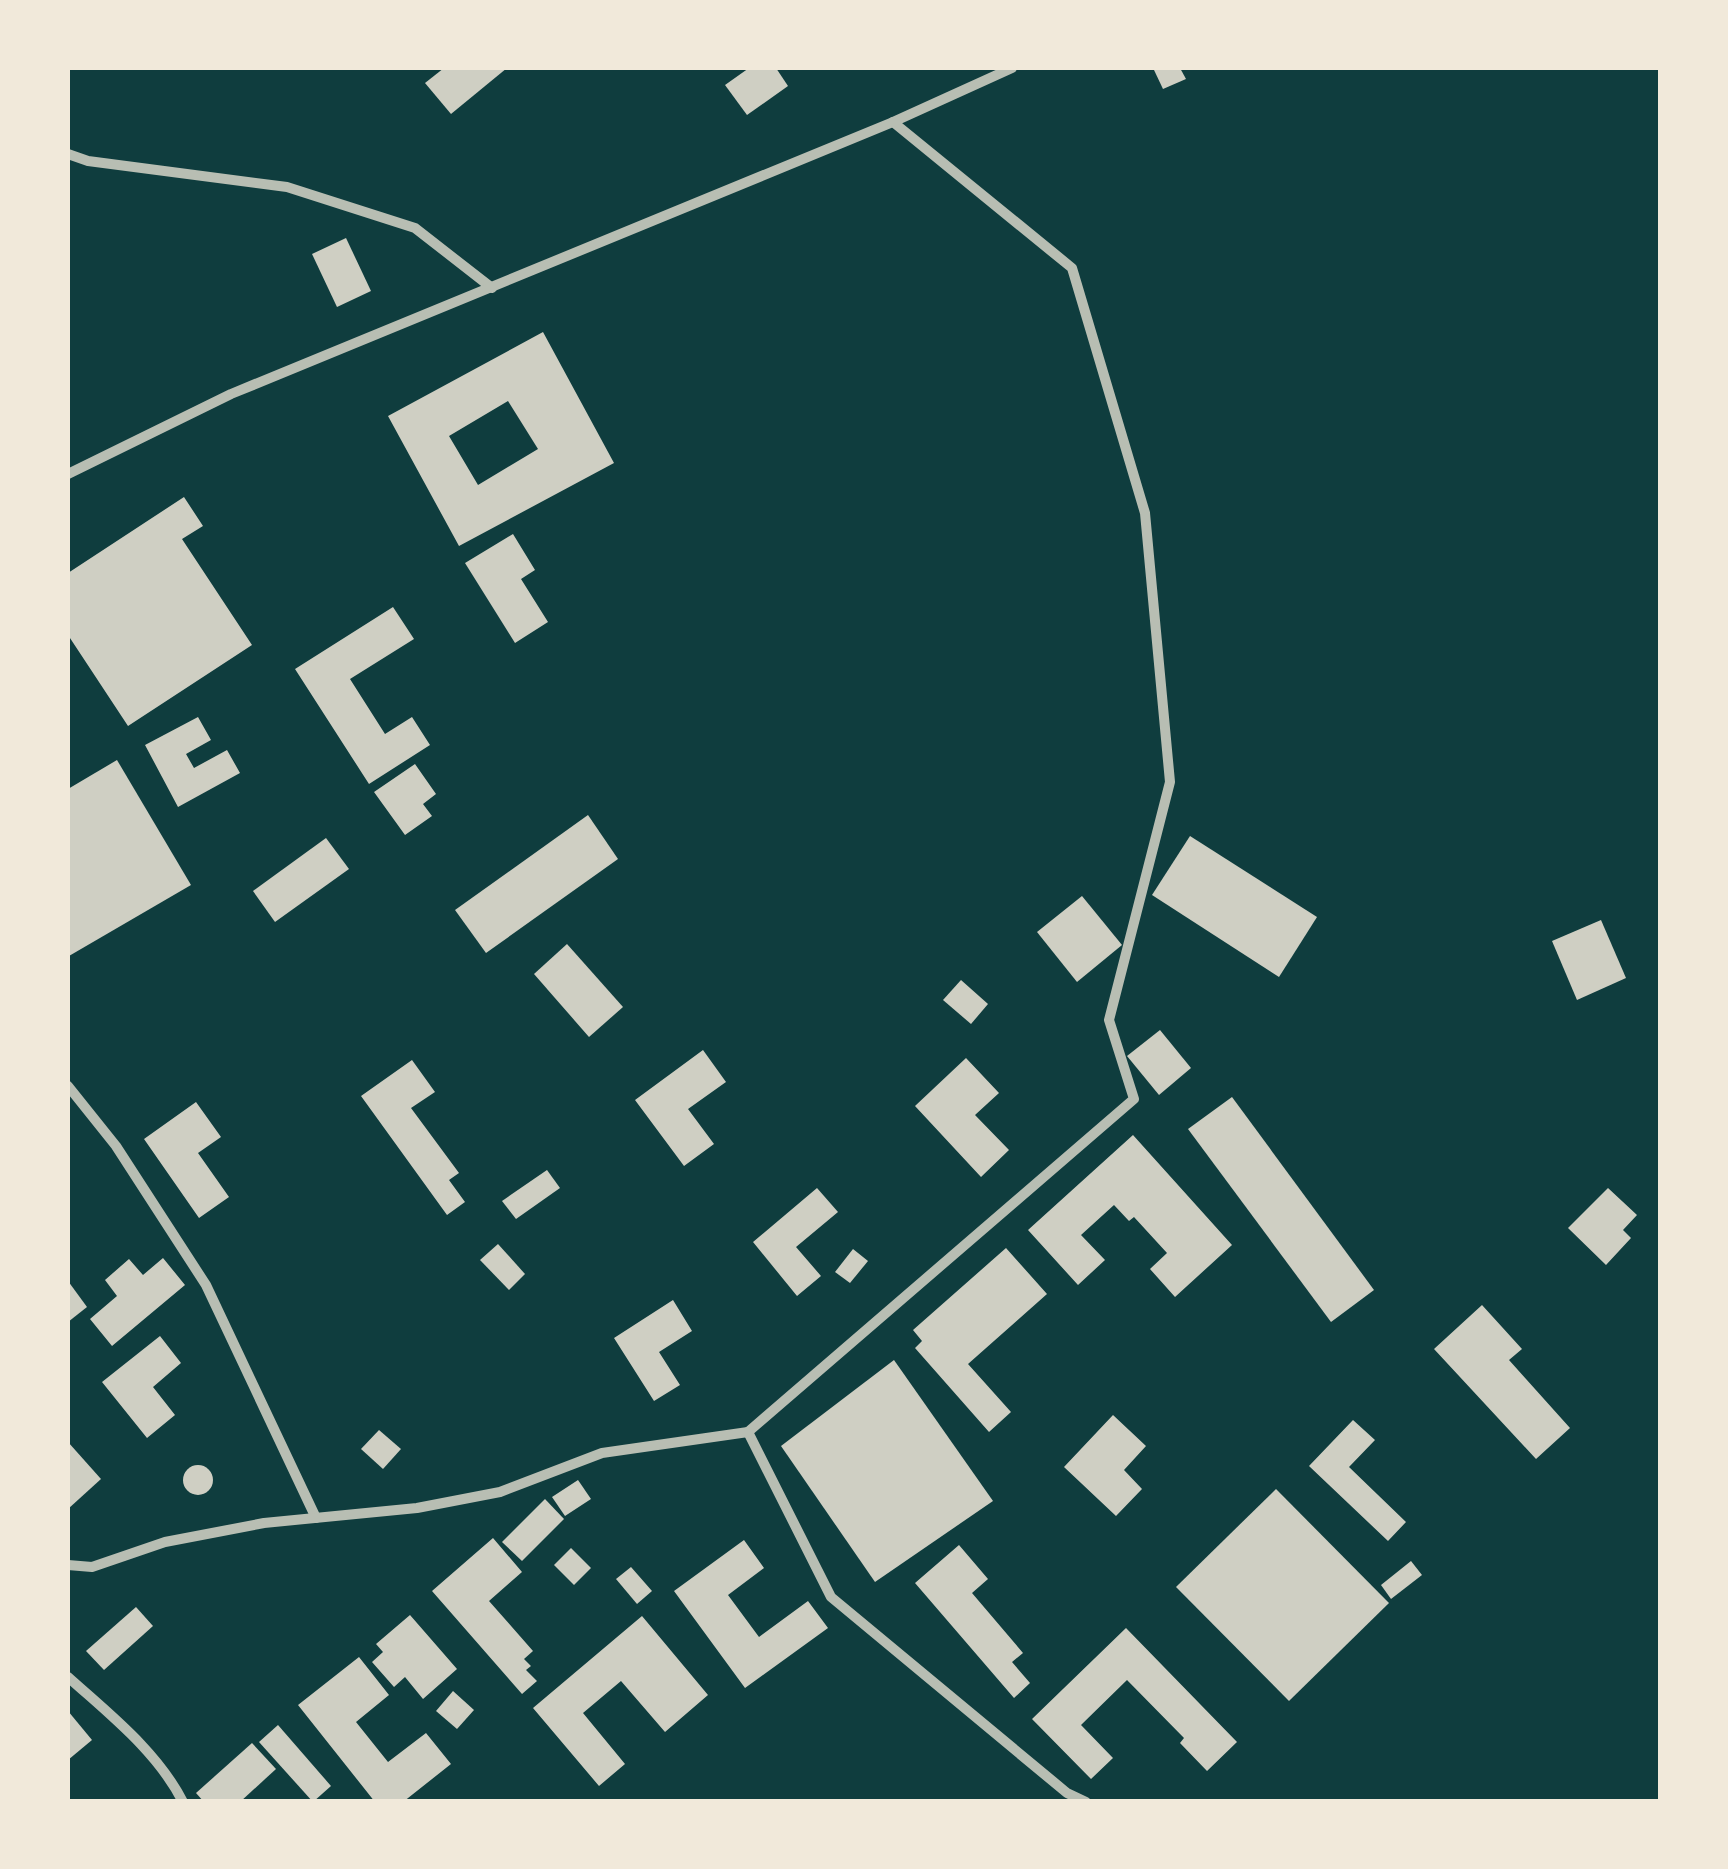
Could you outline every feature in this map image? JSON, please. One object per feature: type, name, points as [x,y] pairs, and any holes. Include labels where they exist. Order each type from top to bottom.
[{"type":"street","points":[[68,474],[231,394],[893,122],[1012,68]]},
{"type":"street","points":[[68,1565],[92,1567],[165,1542],[264,1524],[417,1508],[500,1492],[602,1453],[748,1432],[1134,1099],[1109,1020],[1170,782],[1145,513],[1072,268],[893,122]]},
{"type":"street","points":[[68,154],[88,161],[305,193],[415,228],[492,288]]},
{"type":"street","points":[[68,1086],[116,1146],[206,1285],[316,1518]]},
{"type":"street","points":[[748,1432],[831,1597],[1068,1793],[1086,1802]]},
{"type":"street","points":[[68,1677],[170,1777],[183,1802]]},
{"type":"building","points":[[444,68],[507,68],[451,114],[425,83]]},
{"type":"building","points":[[749,68],[776,68],[788,86],[747,115],[725,85]]},
{"type":"building","points":[[1180,68],[1186,79],[1163,89],[1154,70]]},
{"type":"building","points":[[346,238],[371,291],[337,307],[312,254]]},
{"type":"building","points":[[543,332],[614,463],[459,546],[388,416]],"holes":[[[508,401],[538,449],[478,485],[449,436]]]},
{"type":"building","points":[[184,497],[203,526],[182,539],[252,645],[128,726],[68,635],[68,573]]},
{"type":"building","points":[[513,534],[535,570],[521,579],[548,622],[515,643],[465,563]]},
{"type":"building","points":[[393,607],[414,639],[350,679],[385,734],[412,717],[430,745],[369,784],[295,669]]},
{"type":"building","points":[[198,717],[211,740],[186,754],[194,768],[227,750],[240,773],[178,807],[145,745]]},
{"type":"building","points":[[117,760],[191,885],[69,956],[68,789]]},
{"type":"building","points":[[415,764],[436,794],[423,804],[432,816],[405,835],[374,792]]},
{"type":"building","points":[[588,815],[618,859],[486,953],[455,910]]},
{"type":"building","points":[[1190,836],[1317,917],[1279,977],[1152,895]]},
{"type":"building","points":[[326,838],[349,869],[275,922],[253,891]]},
{"type":"building","points":[[1082,896],[1122,945],[1077,982],[1037,932]]},
{"type":"building","points":[[1601,920],[1626,978],[1577,1000],[1552,941]]},
{"type":"building","points":[[567,944],[623,1007],[589,1037],[534,974]]},
{"type":"building","points":[[961,980],[988,1004],[971,1024],[943,1000]]},
{"type":"building","points":[[1160,1030],[1191,1068],[1159,1095],[1127,1056]]},
{"type":"building","points":[[703,1050],[726,1082],[688,1109],[714,1144],[684,1166],[635,1100]]},
{"type":"building","points":[[966,1058],[999,1093],[975,1115],[1009,1150],[981,1177],[915,1106]]},
{"type":"building","points":[[412,1060],[435,1092],[411,1108],[459,1173],[449,1180],[465,1202],[447,1215],[361,1096]]},
{"type":"building","points":[[1232,1097],[1374,1290],[1331,1322],[1188,1129]]},
{"type":"building","points":[[196,1102],[221,1137],[198,1153],[229,1197],[199,1218],[144,1139]]},
{"type":"building","points":[[1133,1135],[1232,1245],[1175,1297],[1150,1269],[1167,1253],[1134,1217],[1129,1221],[1114,1205],[1081,1235],[1105,1260],[1078,1285],[1028,1230]]},
{"type":"building","points":[[547,1170],[560,1188],[516,1219],[502,1201]]},
{"type":"building","points":[[817,1188],[838,1212],[796,1247],[821,1276],[797,1296],[753,1242]]},
{"type":"building","points":[[1608,1188],[1637,1215],[1623,1230],[1631,1238],[1606,1265],[1568,1228]]},
{"type":"building","points":[[498,1244],[525,1274],[509,1290],[480,1260]]},
{"type":"building","points":[[1006,1248],[1047,1294],[968,1364],[1011,1412],[989,1432],[915,1348],[922,1341],[913,1330]]},
{"type":"building","points":[[853,1249],[868,1261],[850,1283],[835,1272]]},
{"type":"building","points":[[163,1258],[185,1285],[112,1346],[90,1319],[117,1296],[105,1280],[129,1259],[143,1275]]},
{"type":"building","points":[[68,1281],[87,1307],[68,1322]]},
{"type":"building","points":[[673,1300],[692,1331],[659,1352],[680,1385],[654,1401],[614,1338]]},
{"type":"building","points":[[1482,1305],[1522,1349],[1509,1360],[1570,1428],[1536,1459],[1434,1349]]},
{"type":"building","points":[[160,1336],[181,1363],[153,1387],[175,1415],[147,1438],[102,1382]]},
{"type":"building","points":[[894,1360],[993,1501],[875,1582],[781,1446]]},
{"type":"building","points":[[1113,1415],[1146,1446],[1124,1470],[1142,1489],[1116,1516],[1064,1467]]},
{"type":"building","points":[[1353,1420],[1375,1440],[1349,1467],[1406,1522],[1388,1541],[1309,1466]]},
{"type":"building","points":[[379,1430],[401,1449],[383,1469],[361,1449]]},
{"type":"building","points":[[68,1442],[101,1479],[68,1509]]},
{"type":"building","points":[[198,1465],[209,1469],[213,1480],[209,1491],[198,1495],[187,1491],[183,1480],[187,1469]]},
{"type":"building","points":[[578,1480],[591,1499],[565,1516],[552,1497]]},
{"type":"building","points":[[1276,1489],[1389,1603],[1289,1701],[1176,1587]]},
{"type":"building","points":[[545,1499],[564,1519],[522,1561],[502,1542]]},
{"type":"building","points":[[493,1538],[522,1572],[489,1601],[533,1651],[524,1659],[531,1666],[526,1670],[537,1681],[522,1694],[432,1591]]},
{"type":"building","points":[[744,1540],[764,1568],[728,1595],[759,1637],[808,1601],[828,1628],[745,1688],[674,1591]]},
{"type":"building","points":[[959,1545],[988,1579],[972,1593],[1023,1653],[1012,1662],[1030,1683],[1014,1698],[915,1583]]},
{"type":"building","points":[[571,1548],[591,1568],[574,1585],[554,1565]]},
{"type":"building","points":[[1411,1561],[1422,1575],[1391,1599],[1381,1585]]},
{"type":"building","points":[[631,1567],[652,1591],[637,1604],[616,1579]]},
{"type":"building","points":[[136,1607],[153,1626],[104,1670],[86,1651]]},
{"type":"building","points":[[410,1615],[457,1669],[423,1699],[405,1677],[394,1687],[372,1662],[383,1652],[376,1644]]},
{"type":"building","points":[[642,1616],[708,1695],[665,1732],[621,1681],[583,1713],[625,1764],[599,1786],[533,1708]]},
{"type":"building","points":[[1126,1628],[1237,1742],[1207,1771],[1180,1743],[1184,1738],[1127,1680],[1081,1725],[1113,1758],[1091,1779],[1032,1719]]},
{"type":"building","points":[[359,1657],[389,1695],[356,1722],[388,1762],[426,1733],[451,1764],[403,1802],[375,1802],[298,1705]]},
{"type":"building","points":[[453,1691],[474,1710],[457,1729],[436,1711]]},
{"type":"building","points":[[68,1711],[92,1740],[68,1760]]},
{"type":"building","points":[[278,1725],[331,1786],[313,1802],[259,1742]]},
{"type":"building","points":[[252,1743],[276,1769],[240,1802],[204,1802],[196,1793]]}]
